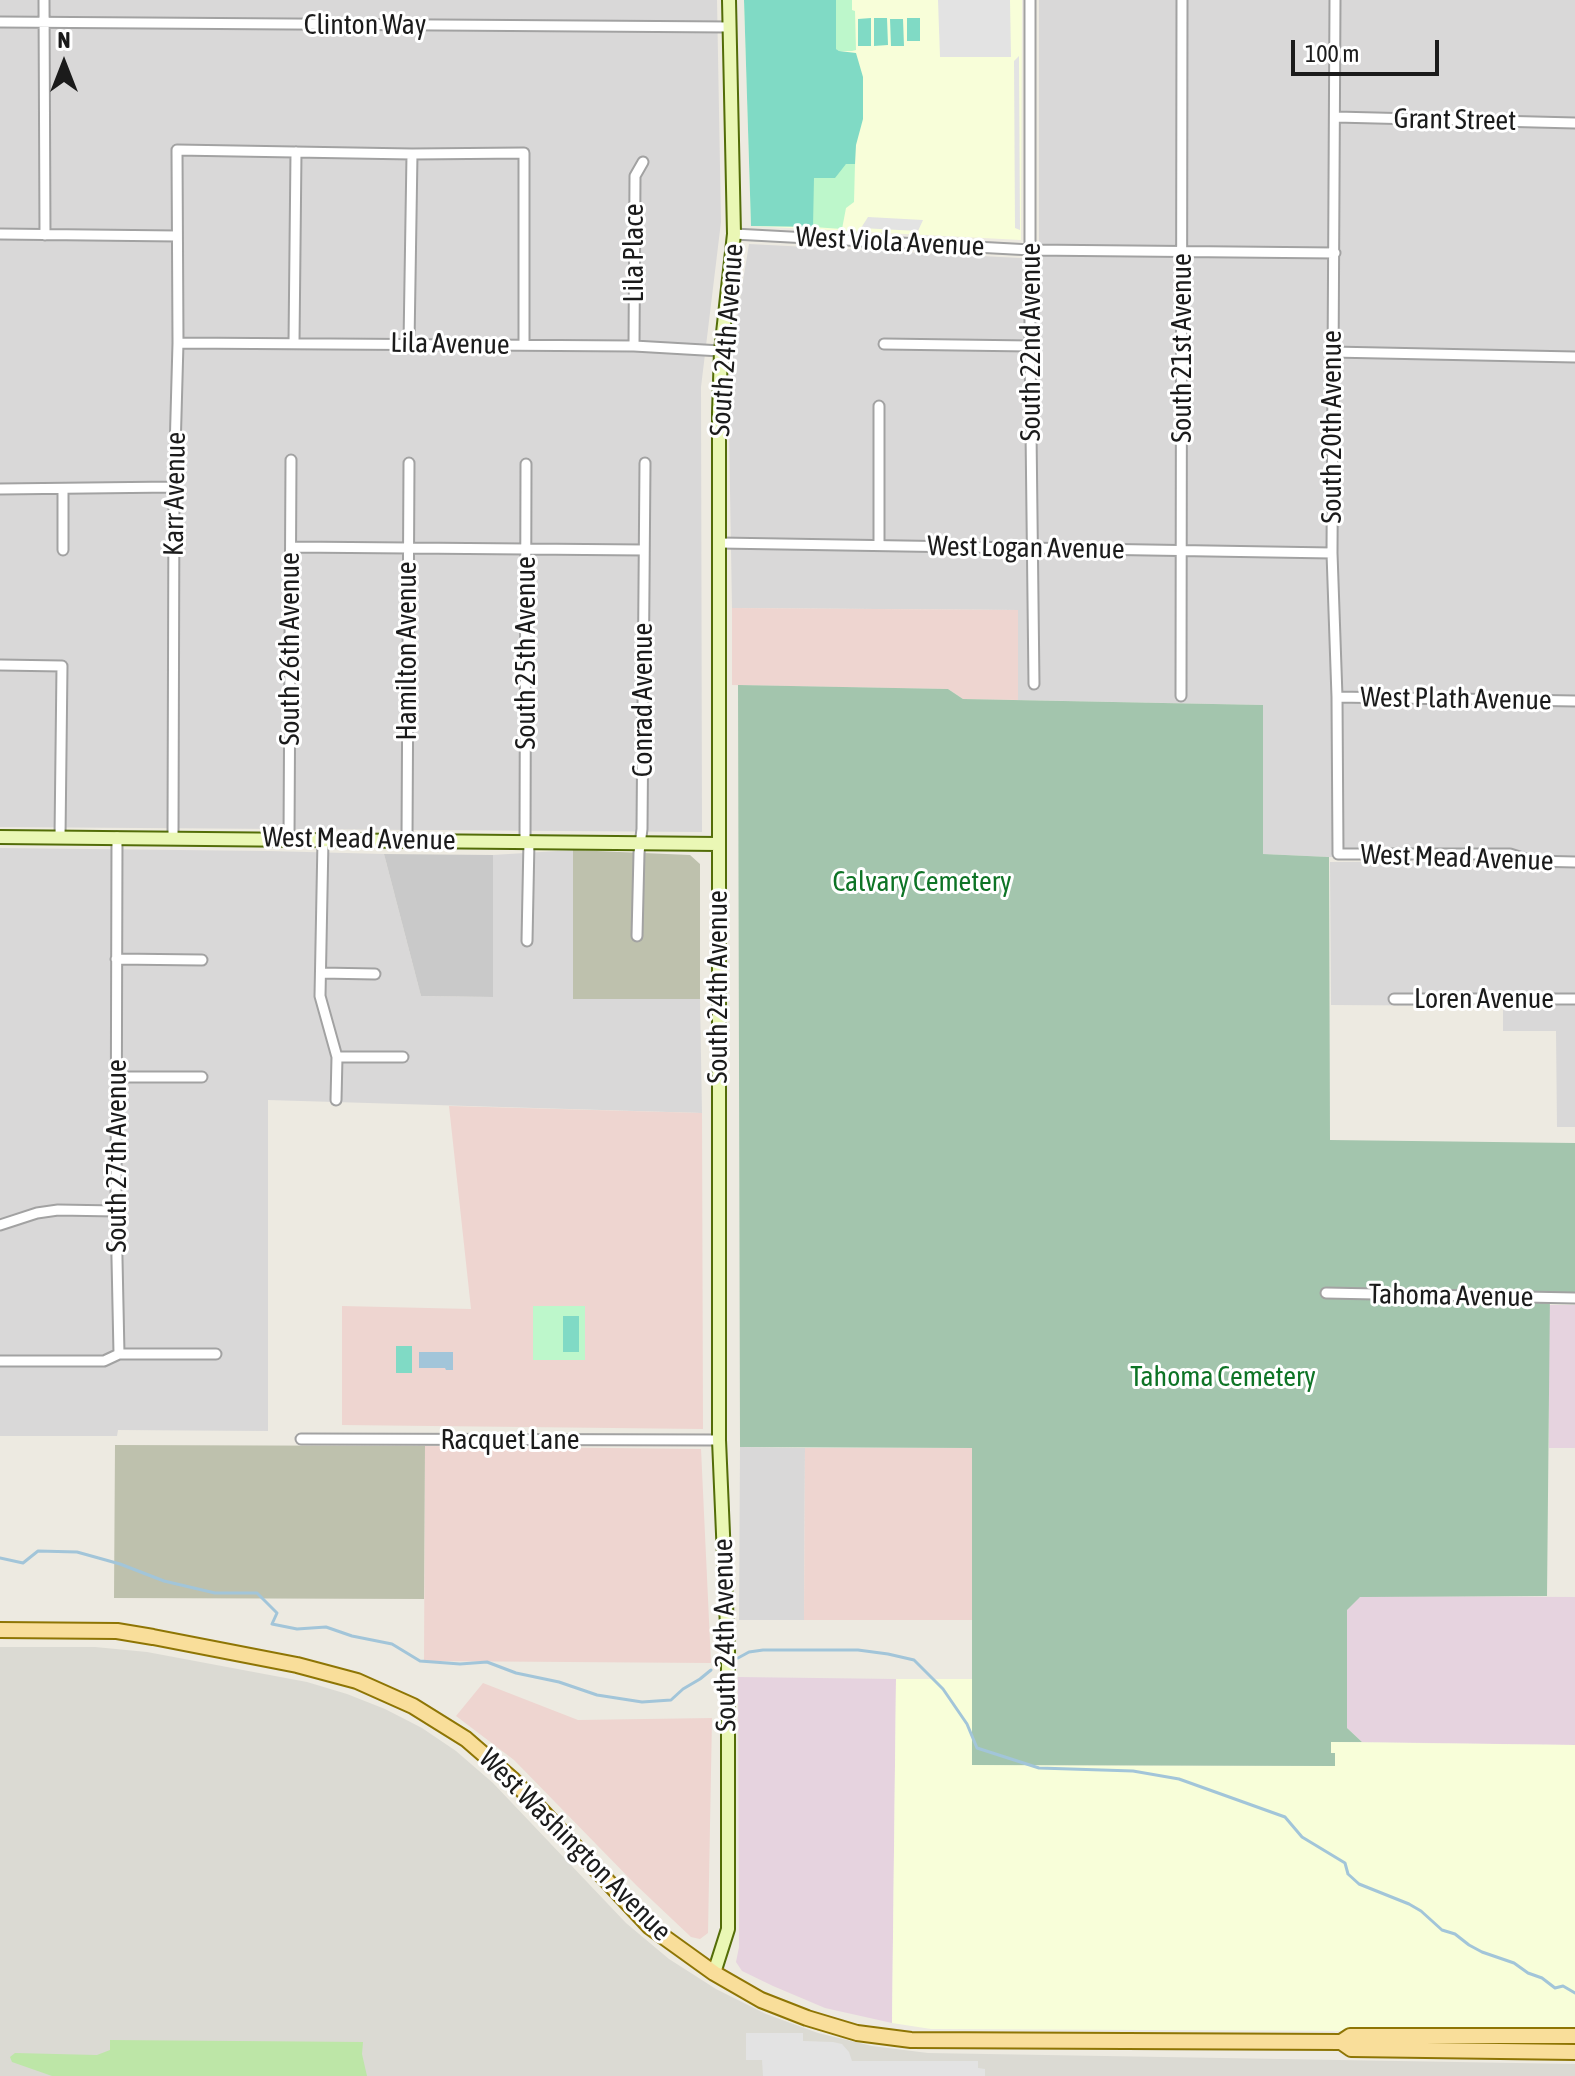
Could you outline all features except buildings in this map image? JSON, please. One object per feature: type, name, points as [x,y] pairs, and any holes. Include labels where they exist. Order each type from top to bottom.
[{"type":"main road","name":"West Washington Avenue","points":[[0,1630],[105,1630],[153,1637],[297,1665],[357,1681],[413,1706],[466,1739],[512,1779],[650,1927],[714,1973],[761,2000],[857,2033],[911,2040],[1025,2042],[1341,2042],[1350,2036],[1575,2036]]},
{"type":"main road","name":"West Washington Avenue","points":[[1341,2042],[1351,2049],[1575,2052]]},
{"type":"street","points":[[44,0],[45,235]]},
{"type":"street","name":"South 24th Avenue","points":[[714,1973],[728,1929],[728,1651],[719,1440],[718,844],[719,413],[721,351],[734,234],[729,0]]},
{"type":"street","name":"South 22nd Avenue","points":[[1030,0],[1034,684]]},
{"type":"street","name":"South 21st Avenue","points":[[1181,696],[1182,0]]},
{"type":"street","name":"South 20th Avenue","points":[[1335,0],[1332,553],[1338,854]]},
{"type":"street","name":"Clinton Way","points":[[0,22],[729,27]]},
{"type":"street","name":"Grant Street","points":[[1336,117],[1575,123]]},
{"type":"street","name":"Karr Avenue","points":[[173,837],[177,150],[296,152]]},
{"type":"street","points":[[294,343],[296,152],[524,153],[524,345]]},
{"type":"street","points":[[409,343],[412,154]]},
{"type":"street","name":"Lila Place","points":[[634,346],[635,176],[643,162]]},
{"type":"street","points":[[0,234],[177,236]]},
{"type":"street","name":"West Viola Avenue","points":[[734,234],[1031,250],[1335,253]]},
{"type":"street","name":"Lila Avenue","points":[[178,343],[634,346],[721,351]]},
{"type":"street","points":[[884,344],[1030,346]]},
{"type":"street","points":[[1332,352],[1575,357]]},
{"type":"street","points":[[879,406],[879,545]]},
{"type":"street","name":"South 26th Avenue","points":[[289,838],[291,460]]},
{"type":"street","name":"Hamilton Avenue","points":[[407,839],[409,463]]},
{"type":"street","name":"Conrad Avenue","points":[[637,936],[642,829],[645,463]]},
{"type":"street","name":"South 25th Avenue","points":[[526,464],[527,941]]},
{"type":"street","points":[[0,489],[174,487]]},
{"type":"street","points":[[63,490],[63,550]]},
{"type":"street","name":"West Logan Avenue","points":[[720,543],[1332,553]]},
{"type":"street","points":[[291,547],[644,550]]},
{"type":"street","points":[[0,665],[62,666],[60,837]]},
{"type":"street","name":"West Plath Avenue","points":[[1337,697],[1575,701]]},
{"type":"street","name":"West Mead Avenue","points":[[0,837],[718,844]]},
{"type":"street","name":"South 27th Avenue","points":[[117,837],[116,1211],[119,1354]]},
{"type":"street","points":[[323,840],[320,996],[337,1057],[336,1100]]},
{"type":"street","name":"West Mead Avenue","points":[[1338,854],[1510,854],[1532,861],[1575,862]]},
{"type":"street","points":[[116,959],[202,960]]},
{"type":"street","points":[[321,973],[375,974]]},
{"type":"street","name":"Loren Avenue","points":[[1394,999],[1575,999]]},
{"type":"street","points":[[337,1057],[403,1057]]},
{"type":"street","points":[[117,1077],[202,1077]]},
{"type":"street","points":[[0,1225],[58,1210],[116,1211]]},
{"type":"street","name":"Tahoma Avenue","points":[[1326,1293],[1575,1298]]},
{"type":"street","points":[[0,1361],[104,1361],[119,1354],[216,1354]]},
{"type":"street","name":"Racquet Lane","points":[[301,1439],[719,1440]]},
{"type":"shaded area","points":[[0,0],[717,0],[721,222],[701,387],[702,832],[0,827]]},
{"type":"shaded area","points":[[744,0],[1022,0],[1021,240],[751,226]]},
{"type":"shaded area","points":[[744,0],[836,0],[836,49],[856,53],[863,77],[863,119],[855,164],[846,164],[835,178],[814,178],[813,227],[751,226]]},
{"type":"shaded area","points":[[836,0],[852,0],[856,50],[836,49]]},
{"type":"shaded area","points":[[938,0],[1010,0],[1011,57],[940,57]]},
{"type":"shaded area","points":[[1039,0],[1575,0],[1575,858],[1263,854],[1262,705],[1018,700],[1018,610],[732,608],[728,373],[749,244],[1039,259]]},
{"type":"shaded area","points":[[871,18],[871,46],[858,46],[858,19]]},
{"type":"shaded area","points":[[874,18],[887,18],[888,45],[874,46]]},
{"type":"shaded area","points":[[907,18],[920,18],[920,41],[907,41]]},
{"type":"shaded area","points":[[890,19],[903,19],[904,46],[891,46]]},
{"type":"shaded area","points":[[1019,56],[1020,230],[1015,228],[1014,61]]},
{"type":"shaded area","points":[[846,164],[855,164],[854,202],[846,208],[842,229],[813,227],[813,178]]},
{"type":"shaded area","points":[[868,217],[923,220],[918,231],[861,228]]},
{"type":"shaded area","points":[[732,608],[1018,610],[1018,700],[963,699],[948,689],[732,685]]},
{"type":"shaded area","points":[[0,848],[384,854],[421,996],[492,997],[493,855],[573,850],[574,999],[700,999],[702,1113],[268,1100],[268,1431],[118,1430],[117,1436],[0,1436]]},
{"type":"shaded area","points":[[573,850],[690,855],[700,864],[700,999],[573,999]]},
{"type":"shaded area","points":[[384,854],[493,855],[493,997],[421,996]]},
{"type":"shaded area","points":[[1506,861],[1525,866],[1575,866],[1575,1127],[1557,1127],[1556,1031],[1503,1031],[1503,1006],[1331,1005],[1330,862]]},
{"type":"shaded area","points":[[449,1106],[702,1113],[703,1429],[342,1425],[342,1306],[471,1309]]},
{"type":"shaded area","points":[[1549,1305],[1575,1305],[1575,1448],[1549,1448]]},
{"type":"shaded area","points":[[533,1306],[585,1306],[585,1360],[533,1360]]},
{"type":"shaded area","points":[[563,1316],[579,1316],[579,1352],[563,1352]]},
{"type":"shaded area","points":[[396,1346],[412,1346],[412,1373],[396,1373]]},
{"type":"shaded area","points":[[419,1352],[453,1352],[453,1370],[419,1368]]},
{"type":"shaded area","points":[[115,1445],[425,1446],[424,1599],[114,1598]]},
{"type":"shaded area","points":[[425,1446],[701,1449],[711,1663],[424,1661]]},
{"type":"shaded area","points":[[740,1447],[805,1448],[804,1620],[739,1620]]},
{"type":"shaded area","points":[[805,1448],[972,1448],[972,1620],[804,1620]]},
{"type":"shaded area","points":[[1360,1596],[1575,1597],[1575,1745],[1362,1742],[1347,1728],[1347,1610]]},
{"type":"shaded area","points":[[0,1647],[95,1647],[147,1652],[307,1682],[385,1709],[422,1728],[456,1751],[493,1783],[626,1923],[669,1959],[716,1989],[766,2014],[818,2033],[872,2046],[928,2053],[1575,2064],[1575,2076],[0,2076]]},
{"type":"shaded area","points":[[738,1677],[896,1679],[892,2023],[825,2008],[742,1971],[736,1962],[739,1947]]},
{"type":"shaded area","points":[[896,1679],[972,1679],[972,1765],[1334,1766],[1331,1742],[1575,1745],[1575,2032],[931,2029],[892,2023]]},
{"type":"shaded area","points":[[483,1683],[578,1720],[712,1718],[708,1933],[700,1939],[691,1937],[514,1760],[456,1716]]},
{"type":"shaded area","points":[[746,2033],[803,2033],[803,2041],[842,2044],[852,2061],[978,2061],[978,2068],[985,2069],[985,2076],[763,2076],[762,2060],[746,2060]]},
{"type":"green space","name":"Tahoma Cemetery","points":[[738,685],[948,689],[963,699],[1263,705],[1263,854],[1329,857],[1330,1140],[1575,1143],[1575,1292],[1550,1292],[1547,1596],[1360,1597],[1347,1610],[1347,1728],[1362,1742],[1331,1742],[1335,1766],[972,1765],[972,1448],[740,1447]]},
{"type":"green space","points":[[110,2040],[363,2042],[367,2076],[52,2076],[12,2062],[10,2057],[15,2053],[97,2055],[110,2050]]},
{"type":"waterway","points":[[0,1558],[23,1563],[38,1551],[77,1552],[164,1581],[215,1593],[257,1593],[277,1613],[272,1624],[297,1629],[326,1627],[392,1644],[420,1661],[460,1664],[487,1662],[597,1695],[642,1702],[671,1700],[711,1670]]},
{"type":"waterway","points":[[738,1658],[763,1650],[858,1650],[914,1660],[943,1689],[967,1724],[977,1748],[1039,1768],[1133,1771],[1179,1779],[1285,1817],[1302,1837],[1345,1863],[1348,1874],[1359,1884],[1409,1904],[1442,1930],[1455,1934],[1482,1952],[1514,1963],[1555,1988],[1563,1986],[1575,1993]]},
{"type":"park label","name":"Calvary Cemetery","points":[[922,882]]}]
